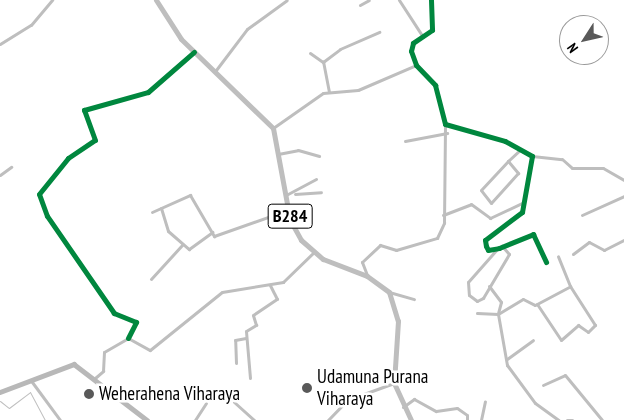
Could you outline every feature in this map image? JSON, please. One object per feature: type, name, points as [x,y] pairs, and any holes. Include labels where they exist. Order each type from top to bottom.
[{"type":"main road","points":[[156,0],[194,52],[216,70],[273,128]]},
{"type":"main road","name":"B284","points":[[273,128],[294,230],[314,252],[367,276],[388,292]]},
{"type":"main road","points":[[388,292],[398,321],[394,383],[403,407],[411,420]]},
{"type":"main road","points":[[0,392],[32,382],[74,364],[95,378],[147,420]]},
{"type":"street","points":[[0,44],[31,24],[52,0]]},
{"type":"street","points":[[216,70],[242,34],[288,0]]},
{"type":"street","points":[[360,6],[369,0]]},
{"type":"street","points":[[399,0],[423,37]]},
{"type":"street","points":[[367,276],[362,262],[380,244],[396,250],[437,238],[443,215],[446,124],[434,85],[416,65],[411,47],[433,26],[431,0]]},
{"type":"street","points":[[324,62],[340,49],[379,32]]},
{"type":"street","points":[[95,378],[103,371],[104,352],[128,338],[136,322],[114,313],[46,216],[39,194],[68,158],[95,140],[82,112],[148,92],[194,52]]},
{"type":"street","points":[[310,53],[324,62],[329,92]]},
{"type":"street","points":[[273,128],[293,110],[329,92],[358,90],[416,65]]},
{"type":"street","points":[[446,124],[532,156],[562,159],[572,168],[603,168],[624,180]]},
{"type":"street","points":[[405,141],[447,133]]},
{"type":"street","points":[[278,154],[298,150],[319,156]]},
{"type":"street","points":[[508,161],[518,174],[490,203],[481,190],[508,161],[520,150]]},
{"type":"street","points":[[532,156],[522,203],[522,212],[512,223],[485,240],[488,250],[533,234],[546,262]]},
{"type":"street","points":[[0,175],[12,167]]},
{"type":"street","points":[[294,194],[316,179]]},
{"type":"street","points":[[286,194],[321,192]]},
{"type":"street","points":[[152,212],[190,195],[214,236],[289,210]]},
{"type":"street","points":[[582,215],[624,196]]},
{"type":"street","points":[[443,215],[471,204],[490,218],[522,203]]},
{"type":"street","points":[[161,208],[168,231],[189,249],[212,232]]},
{"type":"street","points":[[574,254],[589,242],[604,250],[624,240]]},
{"type":"street","points":[[151,279],[183,244]]},
{"type":"street","points":[[500,247],[509,254],[477,301],[469,295],[468,282],[500,247]]},
{"type":"street","points":[[128,338],[150,350],[222,292],[283,282],[314,252]]},
{"type":"street","points":[[477,313],[498,314],[523,299],[537,304],[561,340],[578,326],[588,332],[595,325],[570,286],[558,256]]},
{"type":"street","points":[[250,378],[246,331],[256,325],[253,315],[277,299],[270,285]]},
{"type":"street","points":[[489,286],[500,302],[498,314],[507,359],[535,403],[558,420]]},
{"type":"street","points":[[537,304],[570,286]]},
{"type":"street","points":[[388,292],[414,299]]},
{"type":"street","points":[[236,363],[234,340],[246,338]]},
{"type":"street","points":[[507,359],[533,340]]},
{"type":"street","points":[[543,385],[565,375],[602,420]]},
{"type":"street","points":[[32,382],[60,420]]},
{"type":"street","points":[[328,420],[347,400],[394,383]]},
{"type":"street","points":[[403,407],[414,399],[436,410],[457,408],[467,414],[466,420]]},
{"type":"street","points":[[481,420],[485,401]]},
{"type":"street","points":[[234,402],[254,420]]},
{"type":"street","points":[[195,420],[206,403]]},
{"type":"street","points":[[567,420],[572,420]]},
{"type":"waterway","points":[[0,401],[9,408],[30,392],[45,420]]},
{"type":"cycle path","points":[[431,0],[432,30],[413,43],[411,51],[416,65],[435,85],[445,124],[505,141],[532,156],[522,212],[485,240],[486,246],[488,250],[499,248],[533,234],[546,262]]},
{"type":"cycle path","points":[[128,338],[136,322],[114,313],[47,216],[39,194],[68,158],[95,140],[84,110],[148,92],[194,52]]},
{"type":"place","name":"Udamuna Purana Viharaya","points":[[307,388]]},
{"type":"place","name":"Weherahena Viharaya","points":[[89,394]]}]
